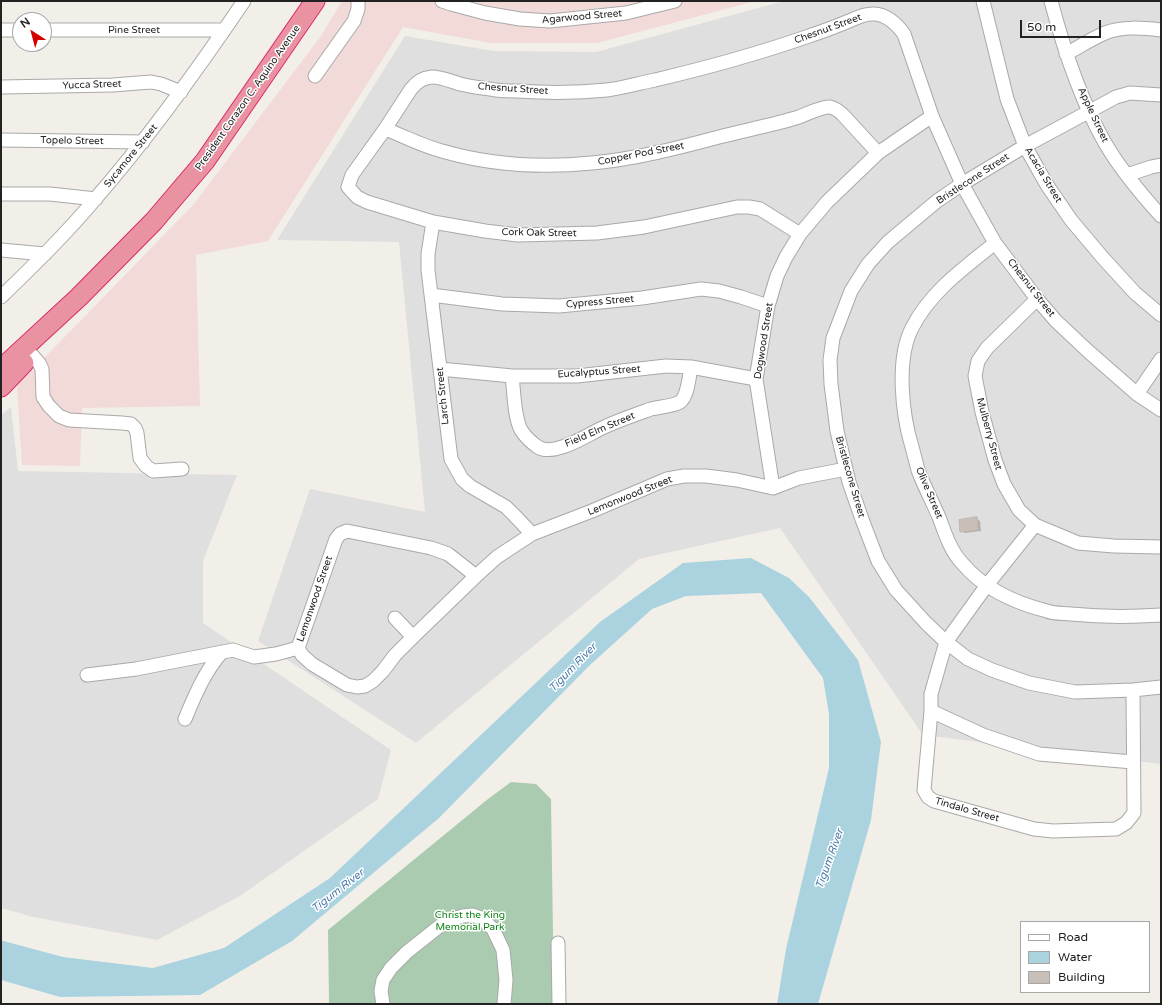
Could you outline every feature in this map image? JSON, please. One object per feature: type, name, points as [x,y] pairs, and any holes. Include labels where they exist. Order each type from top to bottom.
[{"type":"highway","name":"President Corazon C. Aquino Avenue","points":[[1,369],[79,297],[154,221],[205,161],[315,1]]},
{"type":"highway","name":"President Corazon C. Aquino Avenue","points":[[1,387],[32,355],[79,297]]},
{"type":"street","name":"Sycamore Street","points":[[1,297],[45,254],[96,199],[143,142],[181,92],[244,1]]},
{"type":"street","points":[[315,76],[354,21],[358,9],[358,1]]},
{"type":"street","name":"Agarwood Street","points":[[442,1],[485,13],[520,20],[550,22],[626,13],[675,1]]},
{"type":"street","name":"Acacia Street","points":[[983,1],[1008,99],[1025,146],[1047,186],[1071,220],[1103,258],[1135,293],[1161,315]]},
{"type":"street","name":"Apple Street","points":[[1052,1],[1066,54],[1089,111],[1106,144],[1128,175],[1161,216]]},
{"type":"street","name":"Chesnut Street","points":[[385,129],[416,83],[431,76],[491,90],[527,92],[608,90],[699,69],[775,48],[860,17],[872,14],[880,15],[898,26],[904,34],[932,116],[962,184],[995,243],[1037,299],[1056,321],[1137,394],[1161,410]]},
{"type":"street","points":[[1066,54],[1107,32],[1137,28],[1161,30]]},
{"type":"street","points":[[1,30],[12,30]]},
{"type":"street","name":"Pine Street","points":[[52,30],[224,30]]},
{"type":"street","name":"Yucca Street","points":[[1,87],[113,86],[151,82],[181,92]]},
{"type":"street","name":"Bristlecone Street","points":[[1161,95],[1130,93],[1122,94],[1025,146],[937,201],[888,242],[868,264],[850,291],[833,338],[830,360],[831,384],[837,431],[846,469],[862,522],[878,561],[896,590],[926,623],[946,642],[968,659],[992,670],[1029,683],[1075,692],[1133,690],[1161,687]]},
{"type":"street","name":"Copper Pod Street","points":[[385,129],[440,151],[469,158],[511,163],[561,165],[593,163],[639,156],[799,117],[830,107],[843,115],[878,153]]},
{"type":"street","name":"Dogwood Street","points":[[773,488],[756,379],[768,306],[777,276],[786,257],[800,234],[827,202],[878,153],[932,116]]},
{"type":"street","name":"Cork Oak Street","points":[[385,129],[352,175],[348,187],[357,197],[367,202],[433,222],[518,235],[597,233],[644,227],[737,207],[749,207],[760,209],[800,234]]},
{"type":"street","name":"Topelo Street","points":[[1,140],[143,142]]},
{"type":"street","points":[[1128,175],[1151,166],[1161,165]]},
{"type":"street","points":[[1,194],[50,194],[96,199]]},
{"type":"street","name":"Larch Street","points":[[433,222],[428,254],[428,270],[451,460],[462,479],[470,486],[506,507],[532,534]]},
{"type":"street","name":"Olive Street","points":[[995,243],[955,275],[926,305],[911,329],[905,348],[902,375],[903,405],[907,426],[918,470],[952,548],[961,562],[987,585],[1011,599],[1048,612],[1098,617],[1161,615]]},
{"type":"street","points":[[1,250],[45,254]]},
{"type":"street","name":"Cypress Street","points":[[431,295],[502,304],[559,306],[642,298],[701,289],[719,291],[768,306]]},
{"type":"street","name":"Mulberry Street","points":[[1037,299],[987,348],[978,361],[975,376],[982,412],[995,460],[1002,478],[1019,510],[1035,525],[1078,543],[1114,546],[1161,547]]},
{"type":"street","points":[[32,355],[42,369],[43,397],[49,406],[59,416],[69,420],[131,424],[137,433],[140,458],[146,466],[153,471],[182,469]]},
{"type":"street","points":[[1137,394],[1161,359]]},
{"type":"street","name":"Eucalyptus Street","points":[[440,369],[512,376],[576,376],[666,366],[691,368],[756,379]]},
{"type":"street","name":"Field Elm Street","points":[[512,376],[518,422],[522,430],[538,447],[542,449],[550,449],[559,448],[570,444],[627,417],[678,403],[686,394],[691,368]]},
{"type":"street","points":[[773,488],[799,478],[846,469]]},
{"type":"street","name":"Lemonwood Street","points":[[476,576],[448,554],[431,548],[347,531],[340,534],[336,539],[298,648],[302,655],[312,664],[347,685],[358,687],[365,686],[383,671],[394,655],[476,576],[497,557],[532,534],[592,511],[667,479],[684,476],[706,476],[737,480],[773,488]]},
{"type":"street","name":"Tindalo Street","points":[[1035,525],[987,585],[946,642],[931,694],[931,711],[924,790],[928,797],[934,801],[1034,828],[1053,831],[1116,829],[1126,823],[1134,814],[1133,690]]},
{"type":"street","points":[[395,618],[413,637]]},
{"type":"street","points":[[87,675],[136,669],[233,650],[254,657],[276,654],[298,648]]},
{"type":"street","points":[[185,719],[201,682],[209,668],[222,652]]},
{"type":"street","points":[[931,711],[983,735],[1039,754],[1134,762]]},
{"type":"street","points":[[383,1004],[381,991],[383,980],[396,963],[407,952],[446,921],[472,915],[481,918],[492,928],[503,950],[506,980],[504,1004]]},
{"type":"street","points":[[558,943],[559,1004]]},
{"type":"shaded area","points":[[342,1],[756,1],[597,43],[491,43],[403,27],[268,241],[196,255],[200,406],[82,408],[80,466],[22,465],[17,386],[193,205],[321,36]]},
{"type":"shaded area","points":[[784,1],[1161,1],[1161,764],[923,735],[780,528],[639,559],[416,743],[258,641],[310,489],[425,512],[399,242],[277,240],[405,36],[493,51],[596,52]]},
{"type":"shaded area","points":[[11,407],[18,471],[237,475],[203,561],[203,623],[391,750],[378,799],[240,896],[157,940],[33,917],[1,908],[1,415]]},
{"type":"green space","name":"Christ the King Memorial Park","points":[[511,782],[536,784],[551,799],[554,1004],[329,1004],[328,930],[488,799]]},
{"type":"water","name":"Tigum River","points":[[751,558],[789,578],[809,597],[858,660],[881,742],[871,820],[818,1004],[777,1004],[786,949],[829,768],[829,714],[823,678],[761,593],[686,596],[652,609],[590,665],[439,818],[292,941],[200,995],[60,997],[1,980],[1,940],[63,957],[153,968],[224,948],[330,878],[600,622],[683,563]]},
{"type":"building","points":[[977,517],[978,530],[960,532],[959,520]]}]
